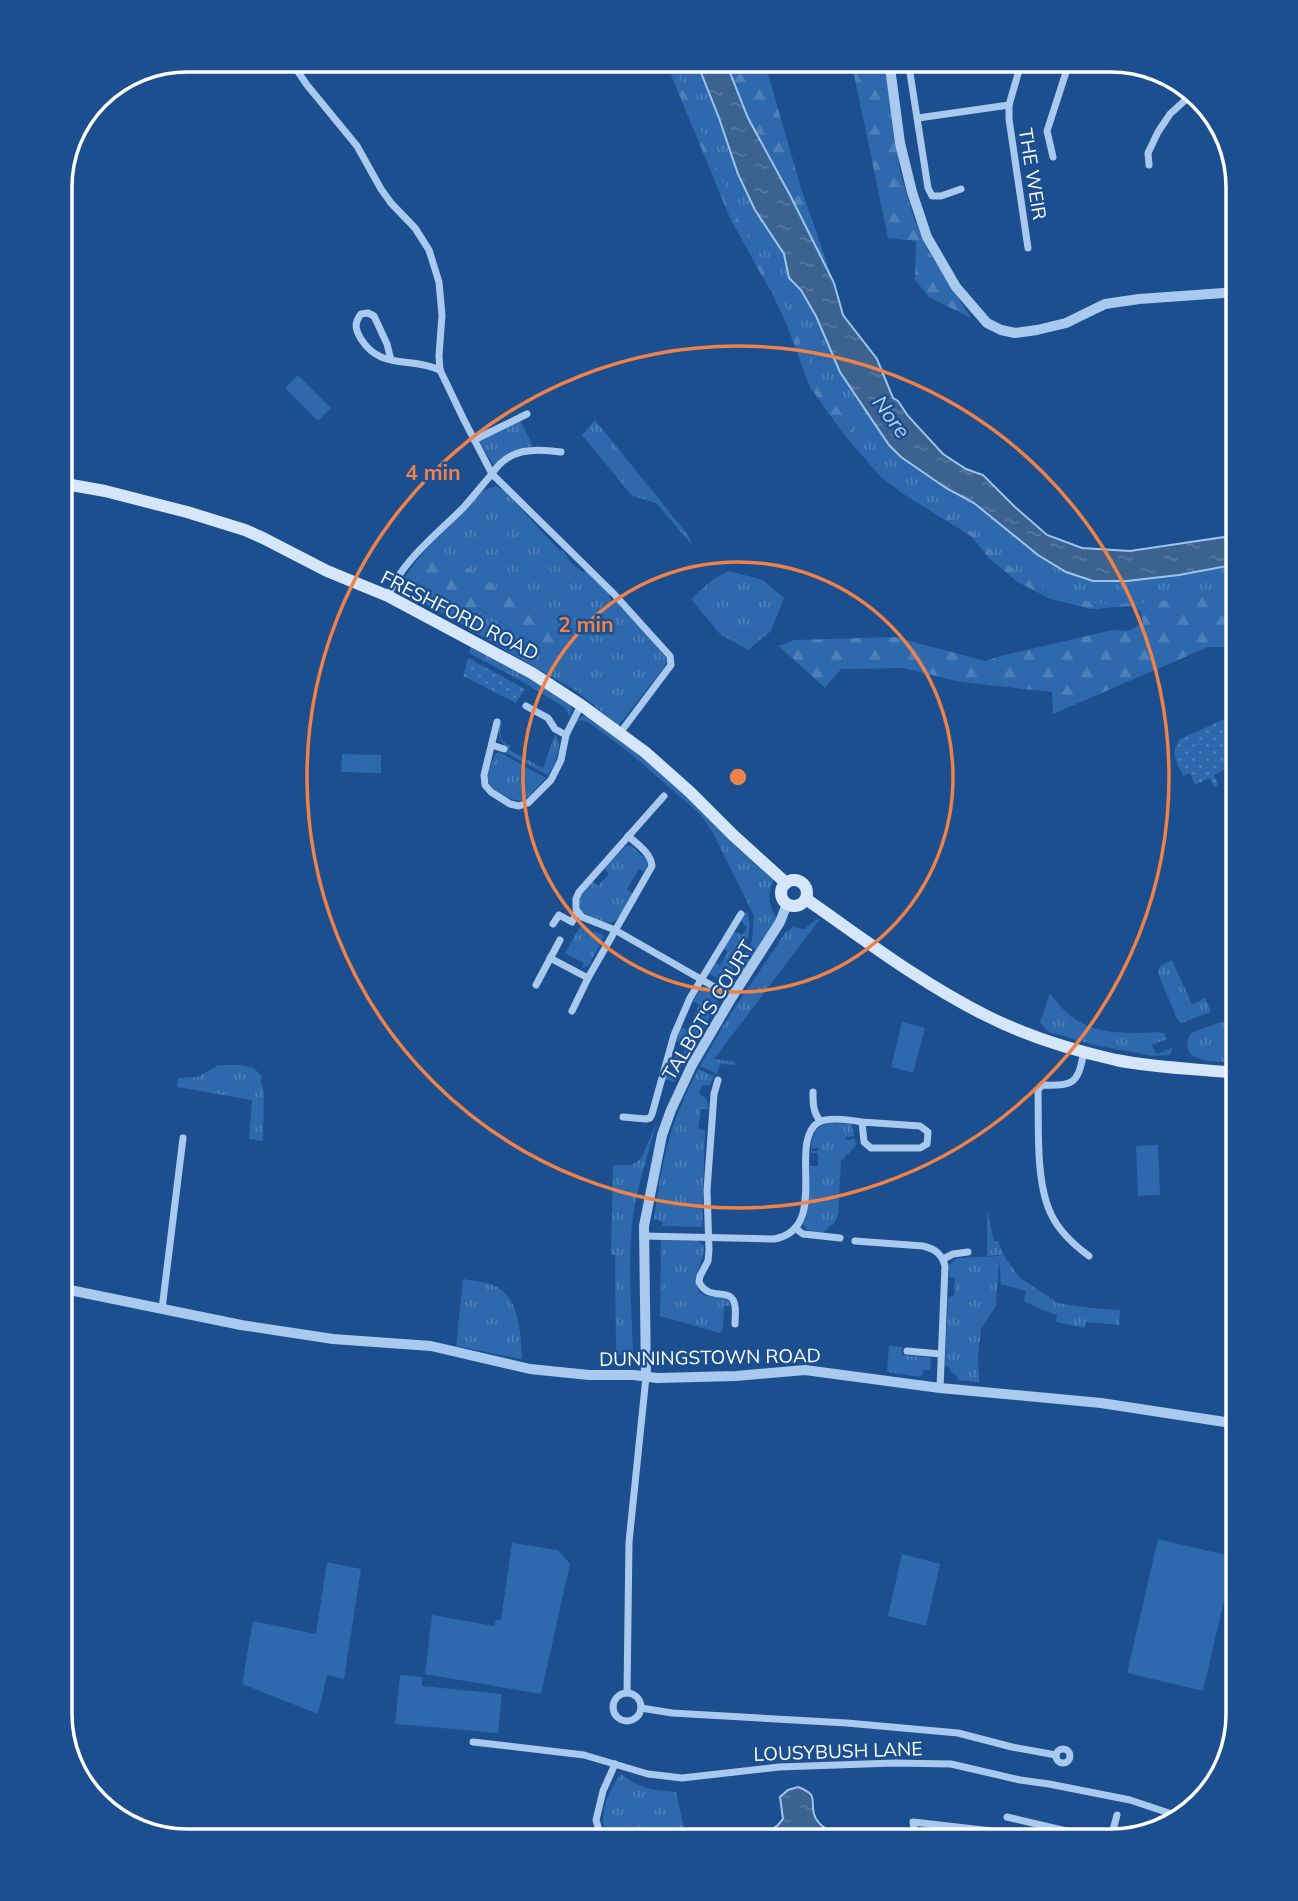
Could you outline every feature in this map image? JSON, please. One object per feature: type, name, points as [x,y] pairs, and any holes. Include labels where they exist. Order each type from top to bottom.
[{"type":"main road","name":"FRESHFORD ROAD","points":[[72,485],[126,496],[227,524],[263,538],[327,571],[388,596],[532,673],[620,733],[669,773],[786,883],[792,880],[801,882],[807,890],[806,899],[883,954],[988,1017],[1055,1043],[1116,1060],[1226,1072]]},
{"type":"main road","points":[[786,883],[781,894],[787,904],[796,906],[806,899]]},
{"type":"street","points":[[298,72],[357,146],[385,195],[415,228],[429,250],[439,282],[442,314],[440,370],[492,474],[614,594],[670,656],[671,665],[620,733]]},
{"type":"street","points":[[891,72],[900,144],[927,237],[956,287],[987,323],[1015,333],[1066,323],[1105,304],[1166,296],[1226,293]]},
{"type":"street","name":"THE WEIR","points":[[1019,72],[1009,105],[1011,143],[1028,248]]},
{"type":"street","points":[[1053,158],[1043,130],[1065,72]]},
{"type":"street","points":[[910,74],[928,188],[932,196],[941,196],[961,189]]},
{"type":"street","points":[[1149,165],[1148,153],[1158,132],[1170,114],[1186,99]]},
{"type":"street","name":"THE WEIR","points":[[918,118],[1009,105]]},
{"type":"street","points":[[391,360],[374,316],[361,314],[355,328],[368,349],[380,358],[391,360],[430,365],[440,370]]},
{"type":"street","points":[[474,440],[527,414]]},
{"type":"street","points":[[388,596],[396,578],[465,505],[502,461],[513,454],[535,449],[561,452]]},
{"type":"street","points":[[497,722],[484,775],[485,785],[510,804],[519,806],[528,803],[551,780],[561,760],[566,735],[581,705]]},
{"type":"street","points":[[526,706],[548,718],[555,729],[566,735]]},
{"type":"street","points":[[492,745],[504,749]]},
{"type":"street","points":[[664,796],[579,892],[575,905],[577,912],[582,917],[615,930],[732,997]]},
{"type":"street","points":[[572,1011],[652,866],[652,859],[628,836]]},
{"type":"street","name":"TALBOT'S COURT","points":[[646,1377],[643,1236],[662,1135],[692,1065],[780,922],[787,904]]},
{"type":"street","points":[[553,924],[559,915],[572,922],[577,912]]},
{"type":"street","points":[[623,1117],[650,1118],[674,1035],[701,979],[741,914]]},
{"type":"street","points":[[536,985],[560,940]]},
{"type":"street","points":[[550,958],[588,978]]},
{"type":"street","points":[[1084,1051],[1074,1081],[1062,1086],[1042,1086],[1038,1090],[1041,1176],[1045,1198],[1052,1217],[1072,1244],[1089,1256]]},
{"type":"street","points":[[718,1080],[710,1093],[708,1261],[699,1282],[705,1291],[733,1298],[736,1305],[734,1324]]},
{"type":"street","points":[[813,1092],[813,1106],[821,1121]]},
{"type":"street","points":[[643,1236],[782,1237],[795,1228],[802,1216],[807,1143],[814,1127],[821,1121],[848,1119],[920,1126],[928,1132],[927,1144],[920,1148],[871,1148],[864,1142],[862,1122]]},
{"type":"street","points":[[162,1309],[183,1138]]},
{"type":"street","points":[[795,1228],[803,1234],[836,1235]]},
{"type":"street","points":[[855,1241],[923,1246],[933,1249],[943,1259],[945,1266],[940,1388]]},
{"type":"street","points":[[943,1259],[953,1254],[968,1252]]},
{"type":"street","name":"DUNNINGSTOWN ROAD","points":[[72,1290],[240,1325],[334,1339],[431,1346],[530,1369],[657,1378],[736,1376],[805,1370],[940,1388],[1101,1403],[1226,1422]]},
{"type":"street","points":[[907,1351],[941,1354]]},
{"type":"street","points":[[626,1692],[629,1542],[646,1377]]},
{"type":"street","points":[[626,1692],[640,1700],[641,1708],[639,1714],[626,1721],[614,1714],[612,1707],[618,1695],[626,1692]]},
{"type":"street","points":[[641,1708],[672,1713],[847,1723],[958,1733],[1056,1755]]},
{"type":"street","name":"LOUSYBUSH LANE","points":[[473,1742],[584,1755],[648,1774],[682,1778],[779,1767],[951,1764],[1130,1800],[1169,1814]]},
{"type":"street","points":[[599,1829],[596,1820],[603,1791],[615,1765]]},
{"type":"street","points":[[1113,1829],[1118,1815]]},
{"type":"street","points":[[1007,1818],[1054,1829]]},
{"type":"street","points":[[915,1829],[914,1822],[975,1829]]},
{"type":"green space","points":[[670,72],[701,72],[738,174],[755,210],[784,254],[789,278],[801,290],[816,316],[840,372],[946,488],[974,503],[1038,555],[1093,581],[1127,581],[1226,566],[1226,594],[1092,609],[1051,599],[1018,582],[989,558],[971,536],[880,476],[843,433],[810,387],[775,298],[731,220]]},
{"type":"green space","points":[[670,72],[677,72],[737,217],[768,275],[767,285],[731,220]]},
{"type":"green space","points":[[730,72],[767,72],[801,188],[834,283],[791,197],[748,118]]},
{"type":"green space","points":[[853,72],[887,72],[900,172],[914,218],[927,249],[971,318],[929,297],[915,280],[916,241],[888,238]]},
{"type":"green space","points":[[770,289],[781,296],[803,349],[863,447],[903,486],[972,532],[993,553],[1023,576],[1054,592],[1093,603],[1130,604],[1226,594],[1226,647],[1208,647],[1053,714],[1052,692],[961,682],[903,668],[841,669],[825,688],[779,646],[794,640],[895,637],[985,661],[1112,630],[1128,631],[1143,623],[1140,611],[1130,606],[1092,609],[1051,599],[1018,582],[989,558],[971,536],[880,476],[843,433],[810,387],[787,325]]},
{"type":"green space","points":[[298,375],[331,408],[318,421],[285,388]]},
{"type":"green space","points":[[520,420],[533,446],[506,454],[493,465],[479,441]]},
{"type":"green space","points":[[595,420],[688,535],[692,545],[656,503],[632,496],[582,435]]},
{"type":"green space","points":[[496,486],[507,492],[560,551],[563,550],[572,563],[583,572],[586,570],[610,594],[613,602],[617,601],[622,609],[625,609],[666,658],[663,669],[618,726],[578,692],[397,587],[407,587],[432,578],[448,601],[460,608],[478,608],[549,653],[495,588],[446,553],[420,556],[482,491]]},
{"type":"green space","points":[[446,553],[555,627],[561,640],[556,654],[549,653],[479,608],[460,608],[448,601],[432,578],[407,587],[399,585],[420,556]]},
{"type":"green space","points":[[729,571],[763,580],[784,598],[771,631],[748,650],[720,634],[691,599],[712,580]]},
{"type":"green space","points":[[471,646],[541,684],[571,706],[569,718],[564,707],[469,653]]},
{"type":"green space","points":[[468,658],[525,689],[516,703],[463,676]]},
{"type":"green space","points":[[584,716],[637,752],[774,879],[770,900],[778,920],[739,977],[735,975],[752,940],[754,916],[712,831],[700,814],[630,753],[588,722],[581,720],[576,723]]},
{"type":"green space","points":[[1226,718],[1226,769],[1214,775],[1218,785],[1214,787],[1210,778],[1195,785],[1190,773],[1183,776],[1175,758],[1175,749],[1180,739]]},
{"type":"green space","points":[[500,722],[501,737],[510,746],[509,750],[543,768],[555,734],[559,749],[548,775],[504,752],[507,747],[499,736]]},
{"type":"green space","points":[[499,752],[546,778],[524,801],[514,800],[496,791],[489,782],[490,768],[495,754]]},
{"type":"green space","points":[[342,754],[381,755],[381,773],[341,772]]},
{"type":"green space","points":[[630,845],[648,863],[644,872],[639,869],[627,889],[633,894],[618,918],[609,923],[582,912],[580,903],[584,892],[593,881],[598,886],[609,874],[604,868]]},
{"type":"green space","points":[[747,912],[749,929],[745,945],[729,976],[719,979],[708,973],[714,962],[720,965],[728,952],[723,948],[734,932],[744,934],[747,927],[741,921],[743,914]]},
{"type":"green space","points":[[820,919],[714,1059],[735,1062],[735,1065],[720,1064],[717,1074],[700,1066],[724,1024],[785,933],[793,927],[804,929]]},
{"type":"green space","points":[[580,927],[590,929],[589,934],[593,935],[594,931],[604,936],[589,965],[582,968],[584,963],[565,953]]},
{"type":"green space","points":[[1172,960],[1192,1004],[1205,998],[1211,1012],[1181,1023],[1177,1019],[1158,973],[1160,966]]},
{"type":"green space","points":[[702,987],[716,992],[717,1005],[674,1082],[665,1079],[668,1072],[673,1073],[677,1064],[670,1061],[672,1058],[682,1056],[685,1050],[678,1043],[678,1034],[681,1027],[687,1030],[699,1005],[693,1001]]},
{"type":"green space","points":[[1050,993],[1066,1012],[1094,1028],[1117,1032],[1164,1033],[1167,1039],[1152,1045],[1156,1054],[1172,1048],[1171,1053],[1153,1056],[1099,1046],[1048,1032],[1040,1022]]},
{"type":"green space","points":[[1226,1021],[1226,1062],[1194,1056],[1187,1043],[1191,1033]]},
{"type":"green space","points":[[902,1022],[925,1028],[913,1073],[891,1067]]},
{"type":"green space","points":[[218,1065],[254,1068],[262,1077],[263,1141],[249,1139],[252,1100],[177,1087],[178,1078],[198,1077]]},
{"type":"green space","points":[[698,1069],[714,1076],[710,1085],[702,1086],[699,1094],[704,1097],[708,1106],[708,1109],[701,1109],[698,1129],[705,1130],[702,1227],[662,1226],[663,1223],[654,1219],[665,1156],[676,1119]]},
{"type":"green space","points":[[657,1122],[638,1192],[631,1233],[633,1355],[616,1355],[615,1255],[611,1254],[613,1165],[631,1165],[641,1159]]},
{"type":"green space","points":[[831,1123],[852,1124],[854,1136],[846,1137],[846,1140],[855,1139],[856,1146],[841,1161],[838,1216],[833,1225],[821,1233],[807,1230],[803,1224],[807,1217],[810,1166],[818,1166],[818,1153],[811,1151],[819,1149],[811,1149],[812,1139],[818,1128]]},
{"type":"green space","points":[[1158,1145],[1160,1195],[1138,1196],[1136,1146]]},
{"type":"green space","points":[[987,1210],[994,1241],[998,1241],[1004,1256],[1020,1278],[1058,1303],[1120,1310],[1119,1325],[1086,1322],[1085,1328],[1056,1322],[1057,1315],[1024,1301],[1026,1291],[1001,1284],[999,1259],[996,1306],[981,1329],[979,1382],[958,1380],[949,1367],[945,1366],[948,1297],[954,1296],[955,1277],[949,1277],[949,1265],[957,1258],[1000,1256],[987,1256]]},
{"type":"green space","points":[[661,1240],[698,1241],[704,1246],[696,1280],[698,1290],[706,1296],[721,1297],[729,1301],[731,1306],[724,1306],[723,1329],[720,1333],[660,1316]]},
{"type":"green space","points":[[463,1279],[493,1285],[505,1293],[518,1319],[522,1359],[456,1346]]},
{"type":"green space","points":[[889,1346],[902,1347],[902,1355],[931,1358],[930,1370],[924,1370],[921,1377],[887,1372]]},
{"type":"green space","points":[[1158,1539],[1226,1555],[1226,1592],[1203,1691],[1127,1673]]},
{"type":"green space","points":[[512,1543],[558,1550],[570,1564],[541,1694],[425,1674],[432,1615],[494,1626],[496,1620],[501,1620]]},
{"type":"green space","points":[[902,1554],[940,1564],[926,1626],[888,1616]]},
{"type":"green space","points":[[327,1562],[361,1569],[344,1679],[327,1675],[318,1714],[242,1684],[253,1621],[316,1634]]},
{"type":"green space","points":[[400,1675],[422,1677],[422,1686],[502,1694],[498,1733],[395,1724]]},
{"type":"green space","points":[[621,1774],[647,1788],[676,1792],[684,1829],[604,1829],[603,1815],[611,1790]]},
{"type":"water","name":"Nore","points":[[701,72],[730,72],[748,118],[834,283],[843,315],[877,359],[893,398],[943,454],[966,469],[983,475],[1047,535],[1082,548],[1130,551],[1226,537],[1226,566],[1127,581],[1093,581],[1066,572],[1038,555],[974,503],[946,488],[901,457],[889,445],[840,372],[816,316],[801,290],[789,278],[784,254],[755,210],[738,174]]},
{"type":"water","points":[[798,1787],[809,1792],[816,1819],[827,1829],[773,1829],[783,1819],[780,1797],[788,1790]]}]
